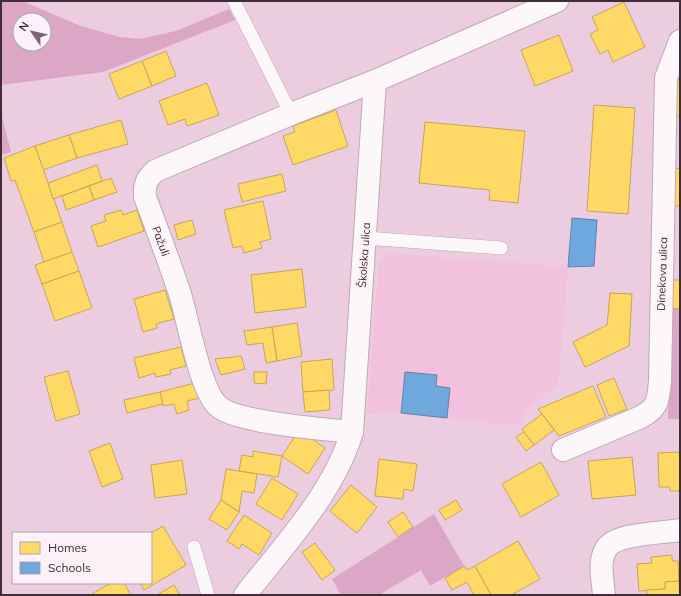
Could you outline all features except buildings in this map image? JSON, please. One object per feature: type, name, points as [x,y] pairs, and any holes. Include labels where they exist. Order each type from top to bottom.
[{"type":"street","points":[[375,81],[557,1]]},
{"type":"street","name":"Dinekova ulica","points":[[564,450],[641,417],[652,411],[658,402],[660,381],[666,78],[680,41]]},
{"type":"street","name":"Pažuli","points":[[352,432],[256,419],[227,412],[218,407],[206,387],[180,295],[145,197],[144,186],[147,178],[154,171],[375,81]]},
{"type":"street","name":"Školska ulica","points":[[245,595],[298,528],[331,481],[344,458],[352,432],[375,81]]},
{"type":"street","points":[[604,595],[602,565],[603,557],[606,548],[612,542],[621,538],[680,530]]},
{"type":"lane","points":[[234,1],[291,114]]},
{"type":"lane","points":[[365,238],[501,248]]},
{"type":"lane","points":[[194,546],[208,595]]},
{"type":"shaded area","points":[[1,1],[22,1],[48,12],[12,12],[12,52],[52,52],[52,14],[81,26],[120,37],[140,39],[176,31],[229,9],[235,20],[103,72],[1,85]]},
{"type":"shaded area","points":[[1,113],[11,152],[1,155]]},
{"type":"shaded area","points":[[389,253],[568,267],[558,384],[532,406],[516,426],[401,413],[367,414],[379,263]]},
{"type":"shaded area","points":[[670,308],[680,309],[680,419],[668,419]]},
{"type":"shaded area","points":[[434,514],[464,566],[430,586],[421,570],[379,595],[341,595],[332,579]]}]
